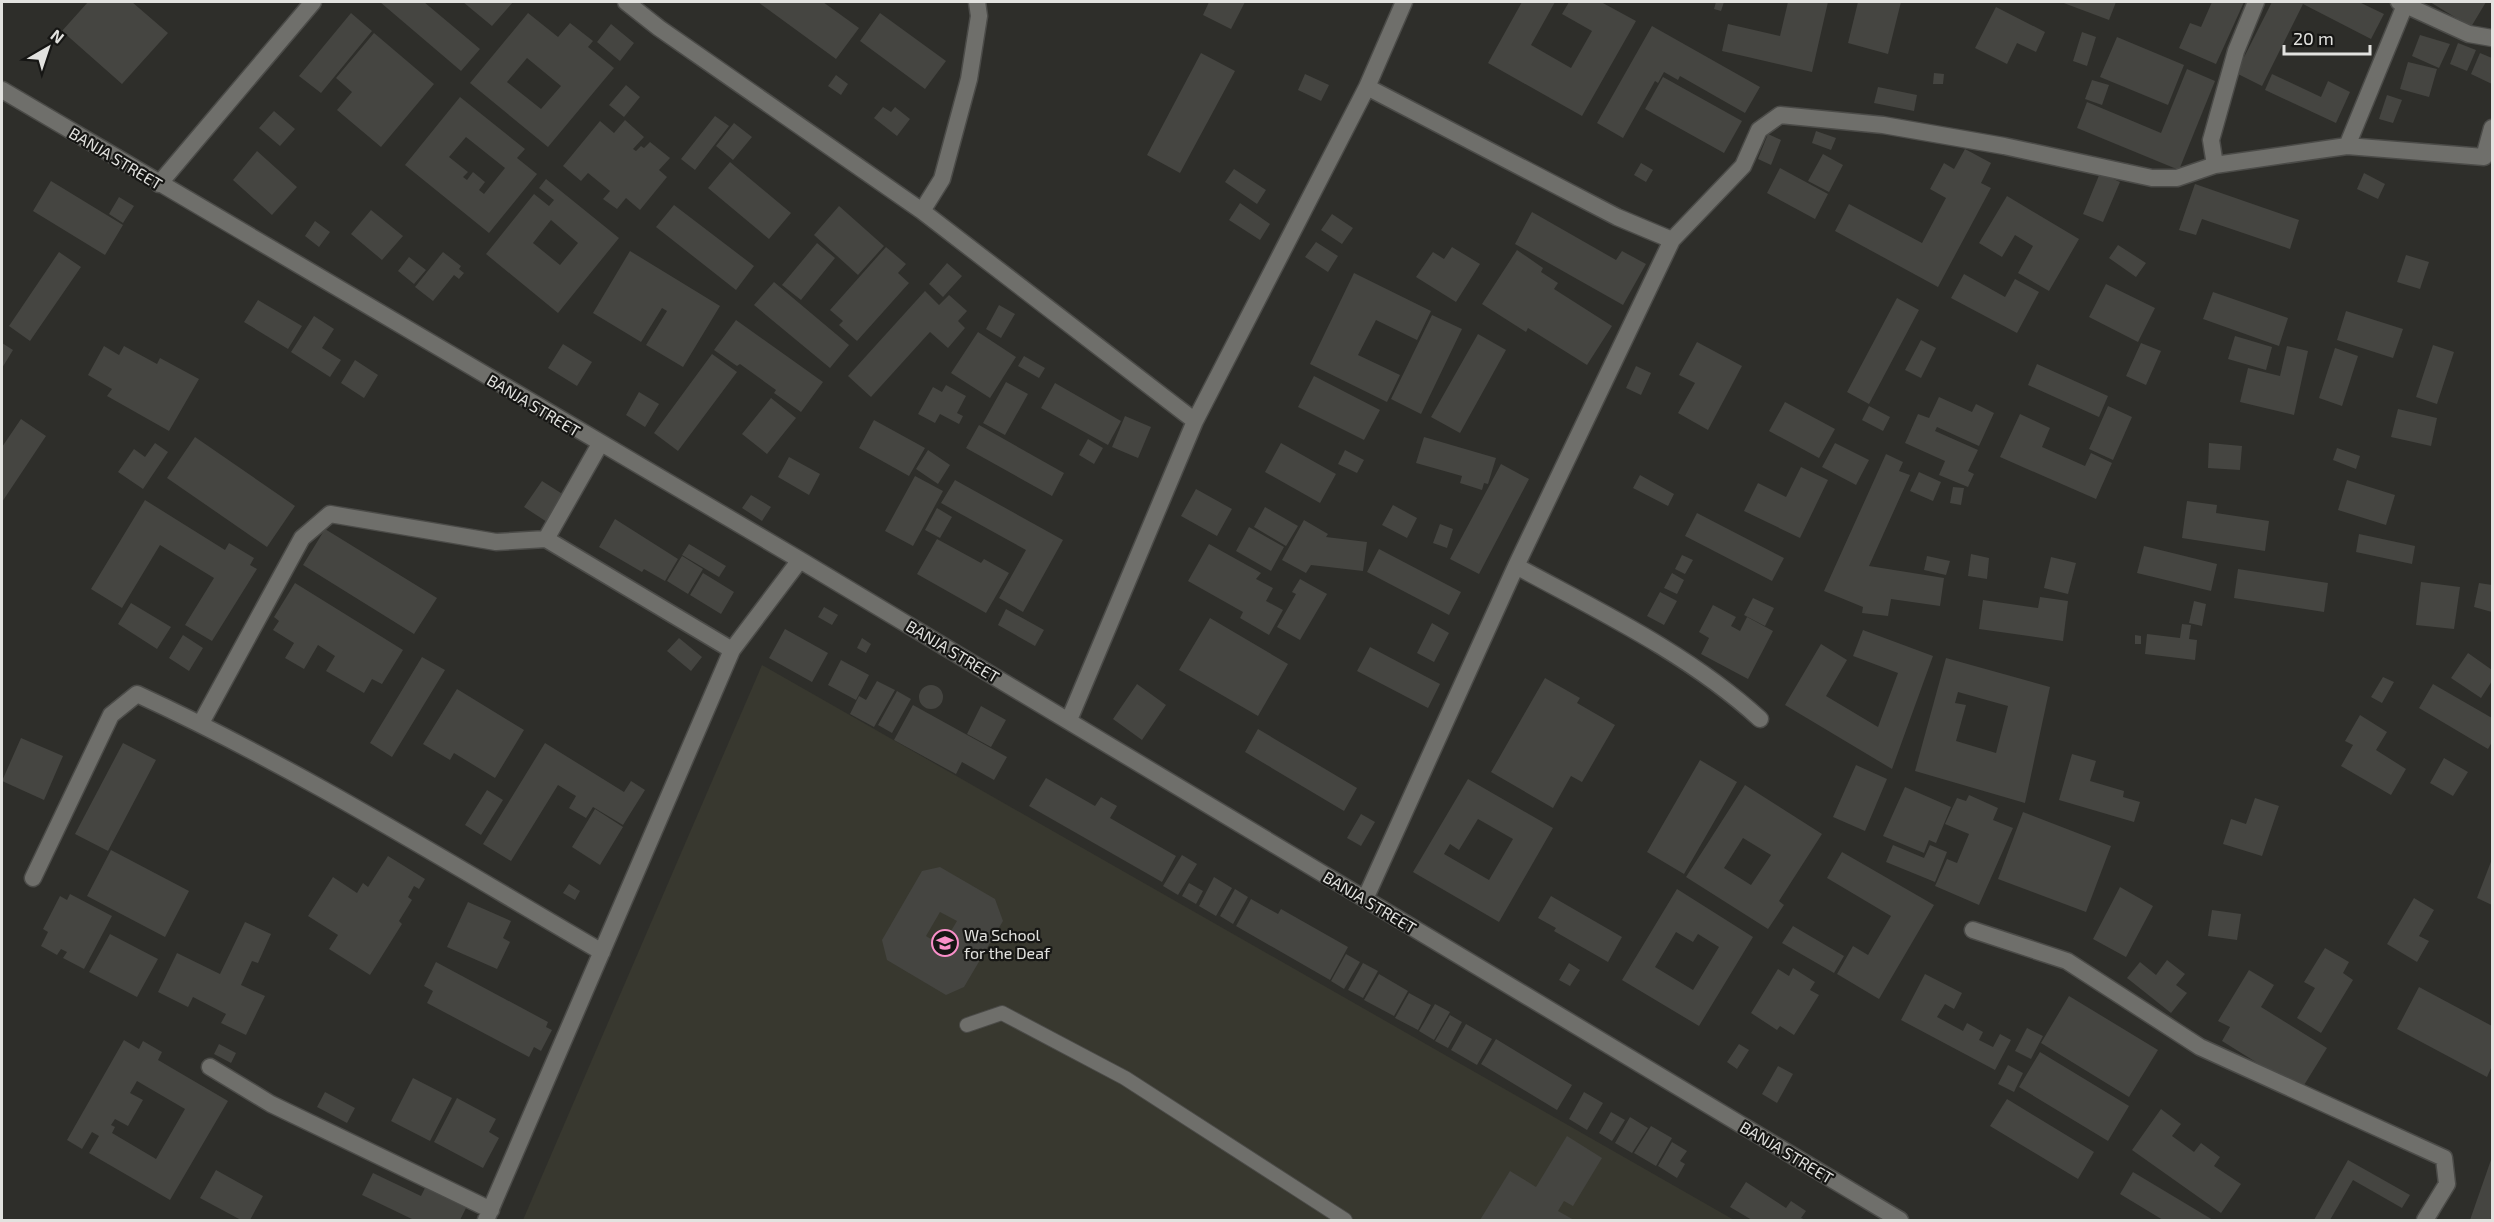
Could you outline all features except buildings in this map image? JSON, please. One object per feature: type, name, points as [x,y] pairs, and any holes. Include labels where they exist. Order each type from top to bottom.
[{"type":"street","points":[[159,184],[313,2]]},
{"type":"street","points":[[626,2],[659,28],[922,211],[1195,421]]},
{"type":"street","points":[[922,211],[942,179],[969,79],[979,16],[977,2]]},
{"type":"street","points":[[1069,720],[1195,421],[1367,87],[1404,2]]},
{"type":"street","points":[[2215,165],[2211,140],[2236,51],[2256,2]]},
{"type":"street","points":[[2347,146],[2402,3],[2469,34],[2493,38]]},
{"type":"street","points":[[1367,87],[1617,217],[1672,240]]},
{"type":"street","name":"BANJA STREET","points":[[2,90],[600,444],[801,560],[1900,1221]]},
{"type":"street","points":[[1365,899],[1516,566],[1672,240],[1743,166],[1759,130],[1780,115],[1883,125],[2004,146],[2152,178],[2177,178],[2215,165],[2347,146],[2488,158],[2493,128]]},
{"type":"street","points":[[546,539],[600,444]]},
{"type":"street","points":[[201,723],[302,538],[330,514],[496,542],[546,539],[732,650]]},
{"type":"street","points":[[210,1067],[271,1104],[489,1215],[732,650],[801,560]]},
{"type":"street","points":[[1516,566],[1612,618],[1696,668],[1760,719]]},
{"type":"street","points":[[33,878],[111,715],[137,694],[201,723],[602,951]]},
{"type":"street","points":[[1973,930],[2067,961],[2200,1047],[2444,1158],[2447,1184],[2426,1221]]},
{"type":"lane","points":[[967,1024],[1002,1013],[1125,1078],[1345,1221]]},
{"type":"shaded area","name":"Wa School for the Deaf","points":[[762,665],[1734,1220],[523,1220]]},
{"type":"place","name":"Wa School for the Deaf","points":[[945,943]]}]
